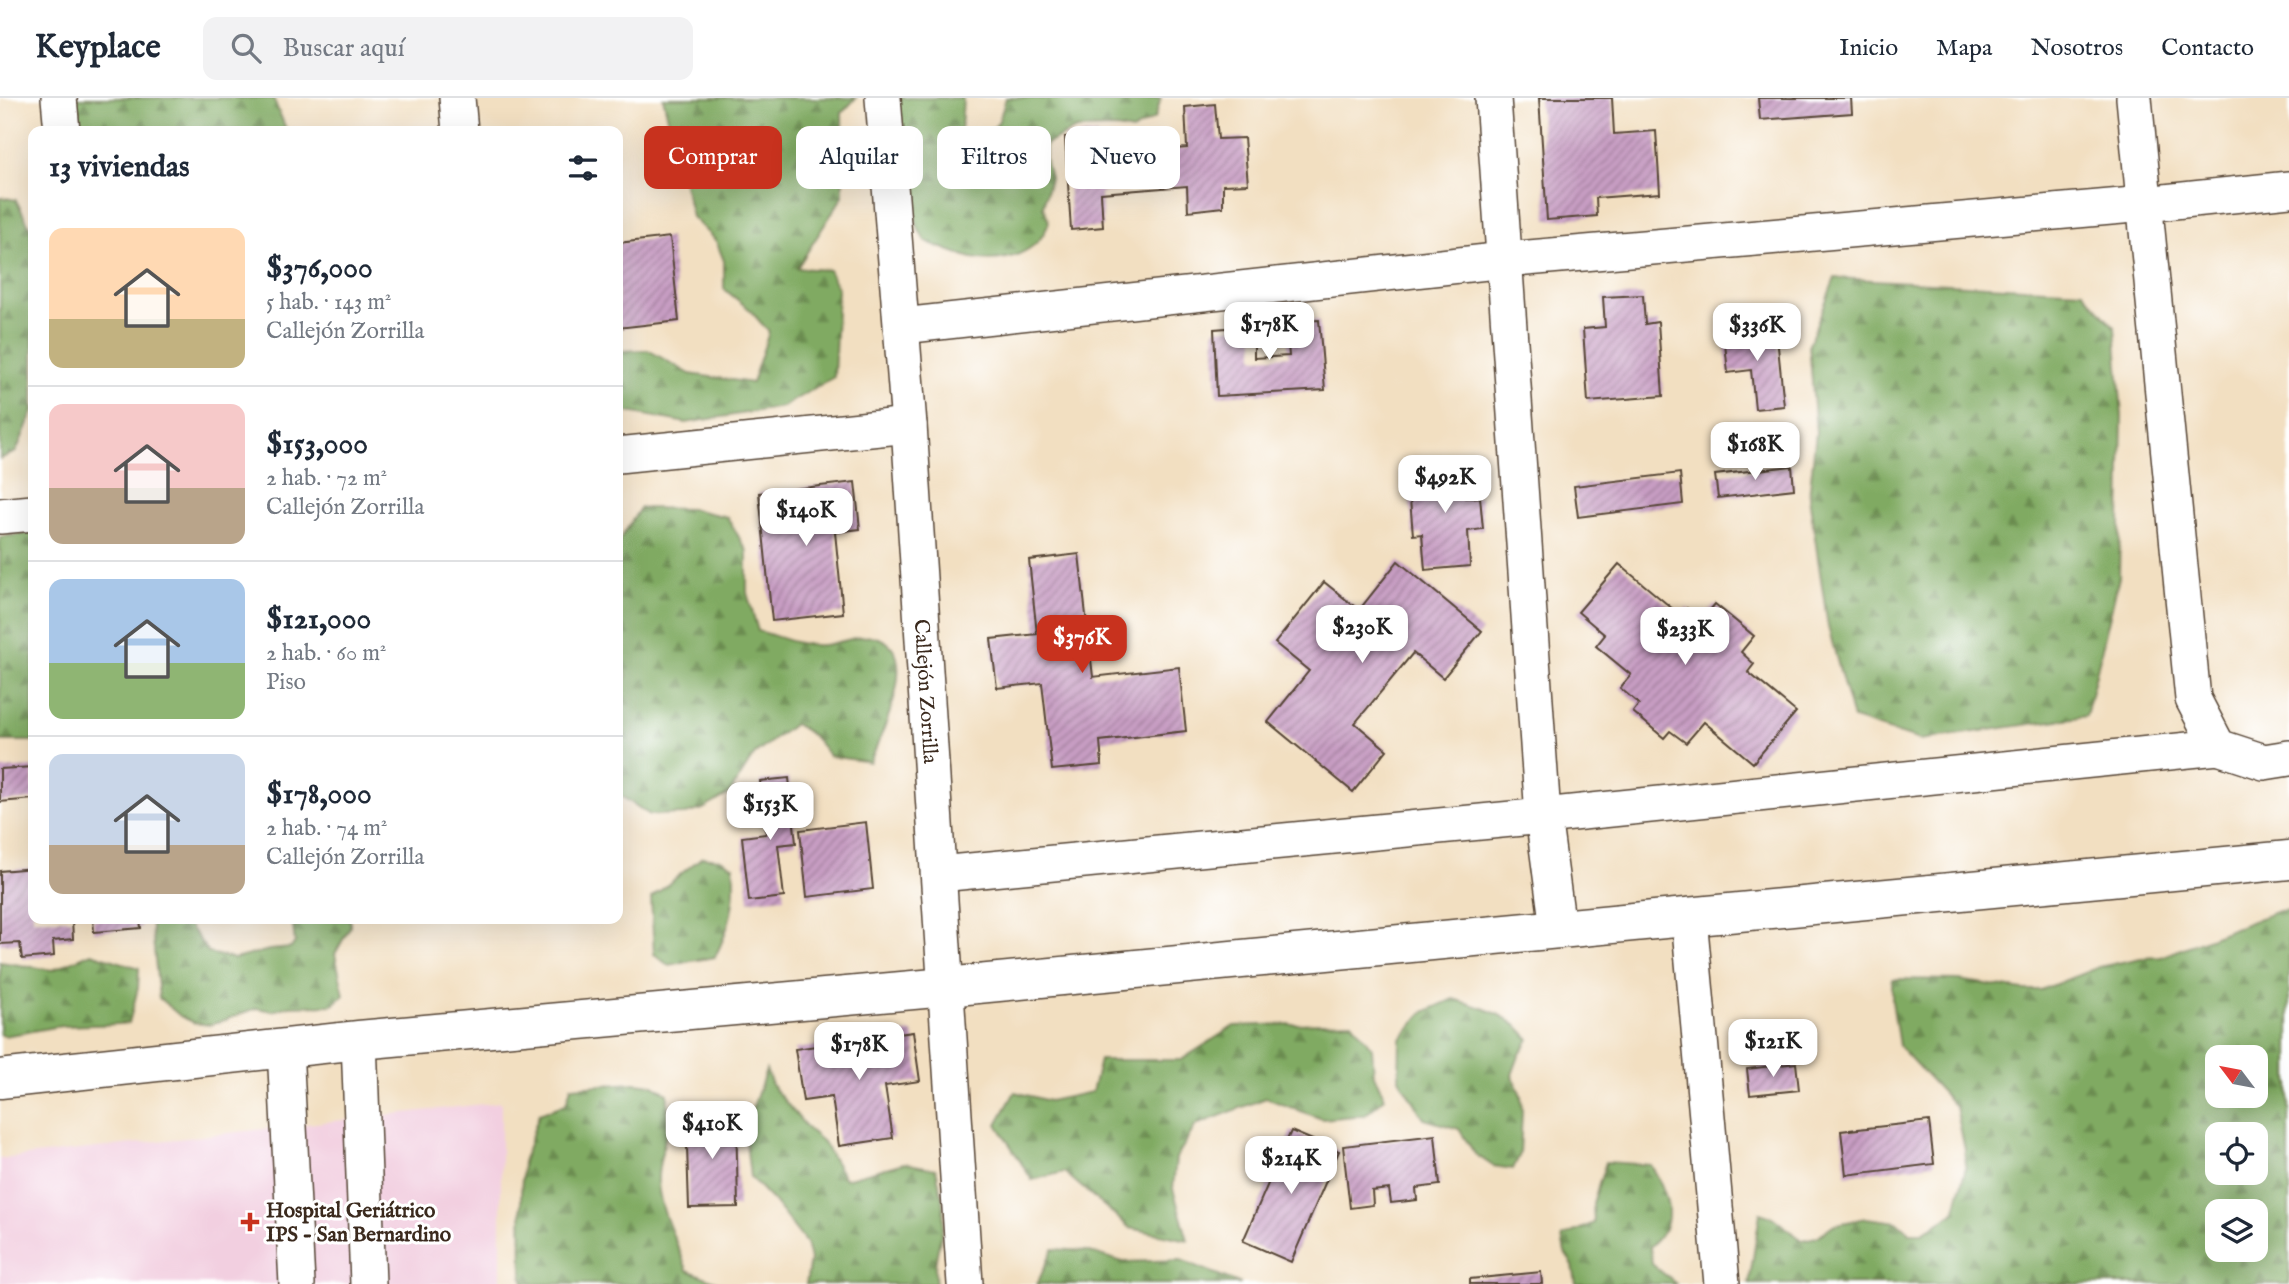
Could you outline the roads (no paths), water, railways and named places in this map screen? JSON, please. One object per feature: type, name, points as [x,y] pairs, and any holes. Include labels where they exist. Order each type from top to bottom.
[{"type":"main road","points":[[0,1079],[359,1040],[2289,860]]},
{"type":"street","points":[[59,98],[62,126]]},
{"type":"street","points":[[457,98],[460,126]]},
{"type":"street","name":"Callejón Zorrilla","points":[[883,98],[909,425],[965,1284]]},
{"type":"street","points":[[1493,98],[1544,816],[1558,928]]},
{"type":"street","points":[[2134,98],[2193,699],[2218,747]]},
{"type":"street","points":[[902,326],[1505,260],[2289,189]]},
{"type":"street","points":[[623,454],[909,425]]},
{"type":"street","points":[[0,516],[28,513]]},
{"type":"street","points":[[939,874],[2218,747],[2264,761],[2289,758]]},
{"type":"street","points":[[1689,917],[1722,1284]]},
{"type":"street","points":[[359,1040],[368,1284]]},
{"type":"street","points":[[285,1048],[297,1284]]},
{"type":"place","name":"Hospital Geriátrico IPS - San Bernardino","points":[[250,1222]]}]
